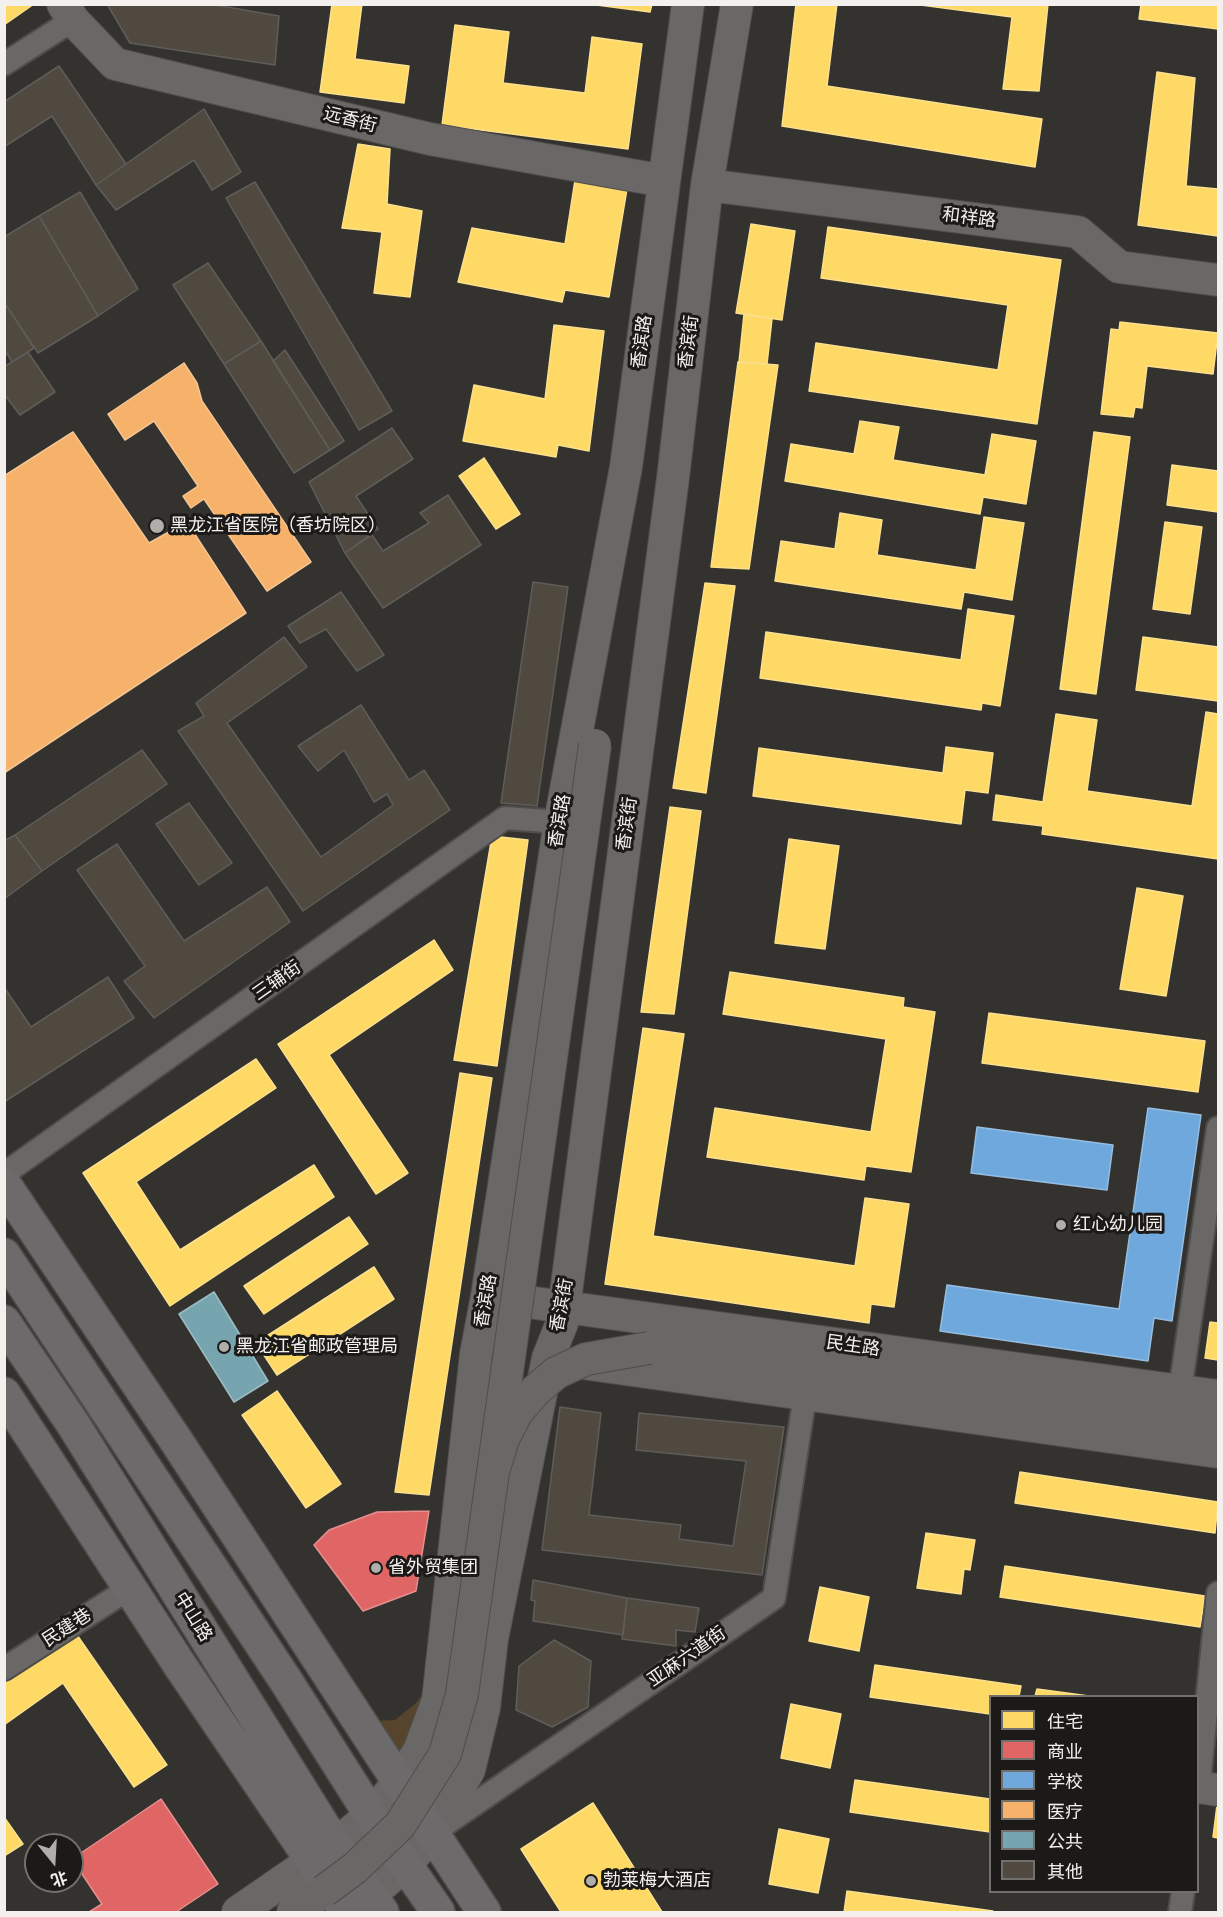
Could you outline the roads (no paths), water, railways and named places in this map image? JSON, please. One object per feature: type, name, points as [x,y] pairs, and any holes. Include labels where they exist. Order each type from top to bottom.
[{"type":"main road","name":"香滨路","points":[[238,1912],[324,1853],[370,1815],[399,1782],[419,1751],[438,1700],[476,1354],[487,1296],[560,822],[626,466],[688,4]]},
{"type":"main road","name":"香滨街","points":[[357,1909],[405,1865],[433,1834],[469,1770],[484,1708],[492,1639],[548,1358],[562,1323],[673,478],[707,185],[737,4]]},
{"type":"main road","name":"远香街","points":[[68,12],[115,64],[430,140],[664,181]]},
{"type":"main road","name":"和祥路","points":[[707,185],[1078,232],[1119,267],[1218,280]]},
{"type":"main road","points":[[293,1912],[355,1868],[400,1825],[445,1754],[462,1694],[595,745],[626,466]]},
{"type":"main road","points":[[4,1184],[177,1442],[484,1912]]},
{"type":"main road","points":[[4,1255],[182,1523],[370,1815],[438,1912]]},
{"type":"main road","name":"民生路","points":[[487,1296],[1218,1396]]},
{"type":"main road","name":"中山路","points":[[4,1322],[73,1424],[357,1909]]},
{"type":"main road","points":[[493,1472],[503,1439],[517,1412],[535,1391],[556,1373],[586,1359],[649,1348],[1218,1427]]},
{"type":"main road","points":[[548,1358],[1218,1452]]},
{"type":"main road","name":"中山路","points":[[4,1394],[130,1588],[324,1853]]},
{"type":"main road","points":[[73,1424],[80,1510]]},
{"type":"main road","points":[[117,1425],[142,1436],[177,1442]]},
{"type":"main road","points":[[177,1442],[173,1474],[175,1499],[182,1523]]},
{"type":"street","points":[[4,64],[68,12]]},
{"type":"street","name":"三辅街","points":[[4,1174],[505,818],[560,822]]},
{"type":"street","points":[[1180,1391],[1218,1128]]},
{"type":"street","name":"亚麻六道街","points":[[433,1834],[774,1598],[805,1395]]},
{"type":"street","name":"民建巷","points":[[4,1669],[130,1588]]},
{"type":"street","points":[[1205,1790],[1218,1593]]},
{"type":"street","points":[[1180,1912],[1183,1893]]},
{"type":"place","name":"黑龙江省医院（香坊院区）","points":[[157,526]]},
{"type":"place","name":"红心幼儿园","points":[[1061,1225]]},
{"type":"place","name":"黑龙江省邮政管理局","points":[[224,1347]]},
{"type":"place","name":"省外贸集团","points":[[376,1568]]},
{"type":"place","name":"勃莱梅大酒店","points":[[591,1881]]}]
